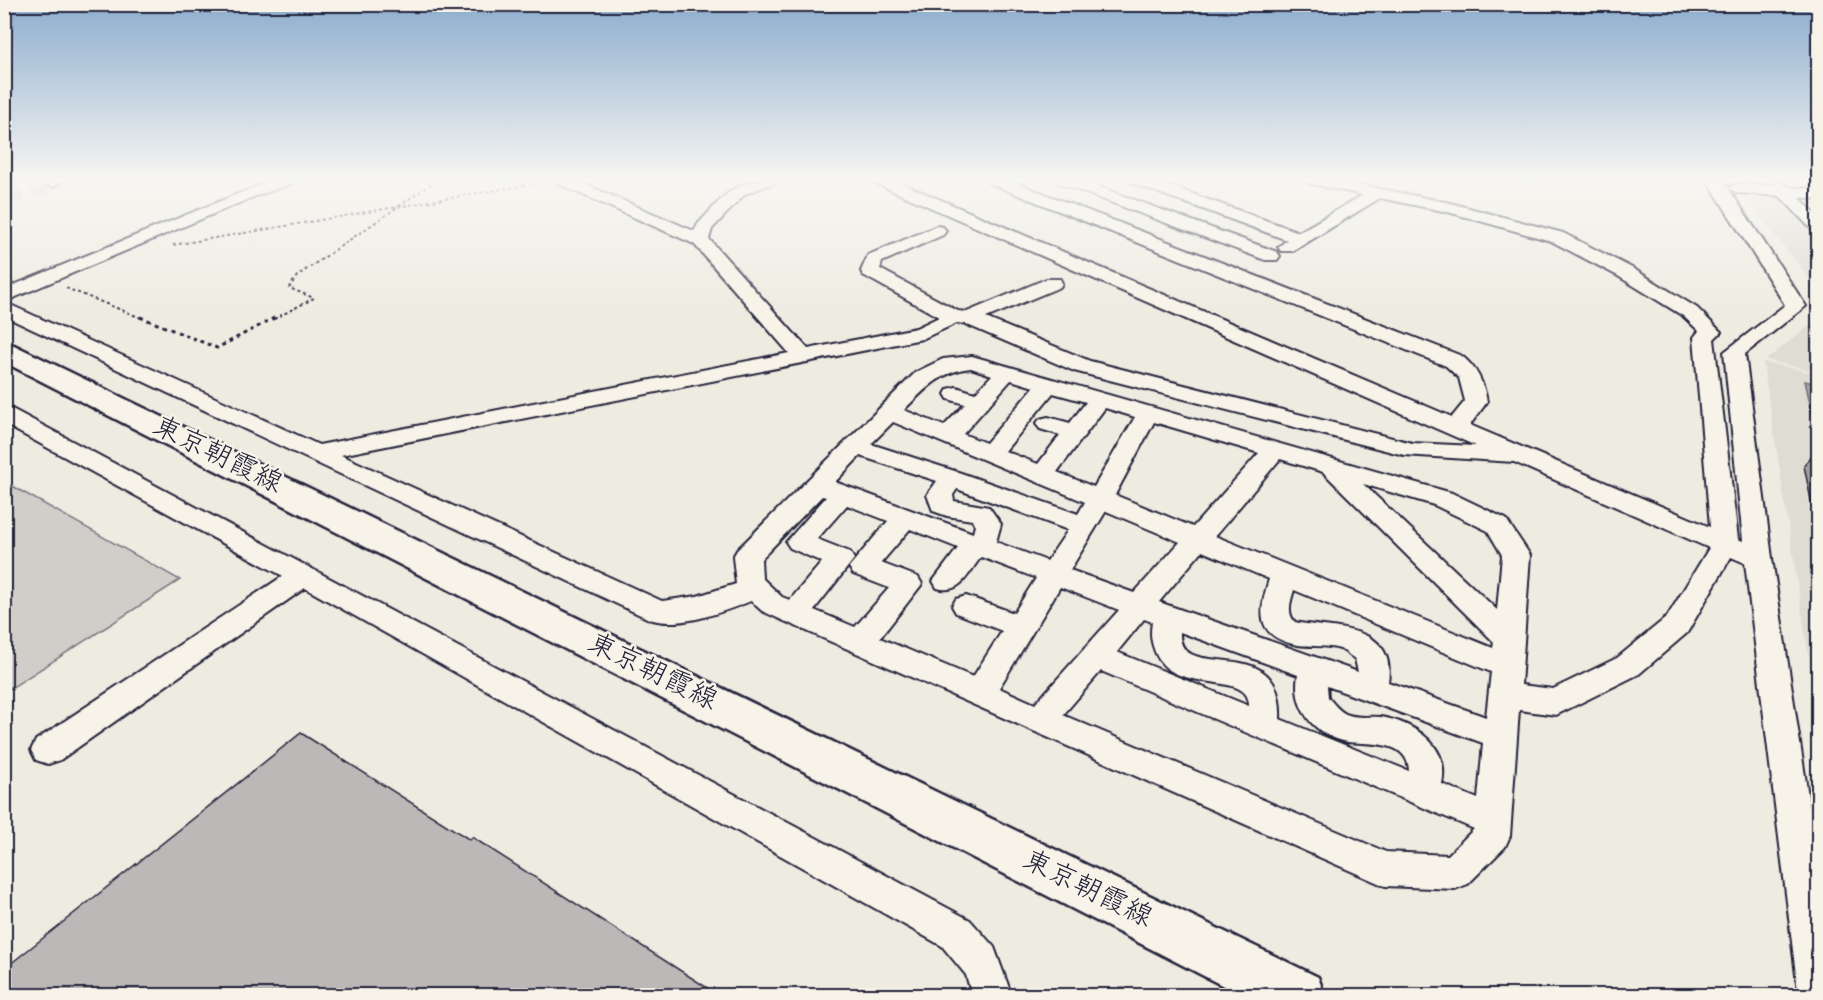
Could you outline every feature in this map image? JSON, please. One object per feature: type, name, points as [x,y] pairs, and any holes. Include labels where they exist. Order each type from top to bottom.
[{"type":"main road","name":"東京朝霞線","points":[[4,351],[1299,996]]},
{"type":"lane","points":[[4,296],[170,227]]},
{"type":"lane","points":[[669,227],[700,240],[804,357]]},
{"type":"lane","points":[[700,240],[705,227]]},
{"type":"lane","points":[[989,227],[1758,558]]},
{"type":"lane","points":[[1114,227],[1454,361],[1464,368],[1473,382],[1476,402],[1455,428]]},
{"type":"lane","points":[[1191,227],[1271,256]]},
{"type":"lane","points":[[1267,227],[1301,239]]},
{"type":"lane","points":[[1239,276],[1321,227]]},
{"type":"lane","points":[[1519,227],[1557,237],[1625,272],[1690,312],[1711,332],[1753,339]]},
{"type":"lane","points":[[1750,227],[1796,306],[1734,352],[1758,558],[1818,991]]},
{"type":"lane","points":[[937,231],[874,259],[870,271],[962,318],[1082,366],[1412,450],[1517,455]]},
{"type":"lane","points":[[313,453],[495,415],[922,333],[1053,283]]},
{"type":"lane","points":[[4,308],[659,612],[689,610],[715,604],[755,588]]},
{"type":"lane","points":[[1504,695],[1556,702],[1628,666],[1677,625],[1725,544],[1704,337],[1711,332]]},
{"type":"lane","points":[[794,614],[840,559],[799,542],[855,447],[924,376],[951,364],[972,362],[1443,499],[1497,525],[1516,555],[1492,836],[1455,872],[1385,869],[979,694],[794,614],[772,604],[748,581],[747,557],[830,489]]},
{"type":"lane","points":[[948,436],[990,405],[1007,372]]},
{"type":"lane","points":[[990,453],[1049,384]]},
{"type":"lane","points":[[956,394],[1022,416]]},
{"type":"lane","points":[[1042,475],[1100,399]]},
{"type":"lane","points":[[889,412],[1284,575],[1508,652]]},
{"type":"lane","points":[[979,694],[1084,526],[1148,413]]},
{"type":"lane","points":[[10,423],[304,575],[956,933],[975,951],[988,976],[992,996]]},
{"type":"lane","points":[[1048,424],[1075,432]]},
{"type":"lane","points":[[855,447],[952,478],[1084,526]]},
{"type":"lane","points":[[1040,720],[1275,450]]},
{"type":"lane","points":[[1331,466],[1508,652]]},
{"type":"lane","points":[[947,580],[986,536],[988,524],[980,513],[942,506],[940,495],[952,478]]},
{"type":"lane","points":[[830,489],[1138,606],[1500,735]]},
{"type":"lane","points":[[860,642],[908,584],[863,567],[906,517]]},
{"type":"lane","points":[[48,750],[304,575]]},
{"type":"lane","points":[[1284,575],[1273,606],[1275,618],[1282,628],[1298,635],[1334,636],[1353,640],[1370,656],[1375,675],[1371,689]]},
{"type":"lane","points":[[966,606],[1021,627]]},
{"type":"lane","points":[[1168,617],[1164,638],[1170,655],[1178,664],[1191,669],[1249,676],[1261,686],[1268,706],[1264,726]]},
{"type":"lane","points":[[1095,656],[1493,821]]},
{"type":"lane","points":[[1314,669],[1312,696],[1318,708],[1332,721],[1342,727],[1356,730],[1388,731],[1422,752],[1428,776],[1423,792]]},
{"type":"path","points":[[169,245],[291,227]]},
{"type":"path","points":[[56,284],[216,348],[314,298],[289,288],[297,276],[369,227]]},
{"type":"shaded area","points":[[1768,227],[1818,227],[1818,290]]},
{"type":"shaded area","points":[[1818,319],[1818,372],[1766,360]]},
{"type":"shaded area","points":[[1763,362],[1818,374],[1818,716]]},
{"type":"shaded area","points":[[1805,381],[1818,384],[1818,439]]},
{"type":"shaded area","points":[[5,482],[180,580],[5,692]]},
{"type":"building","points":[[301,733],[470,840],[472,837],[720,996],[4,996],[4,969]]}]
